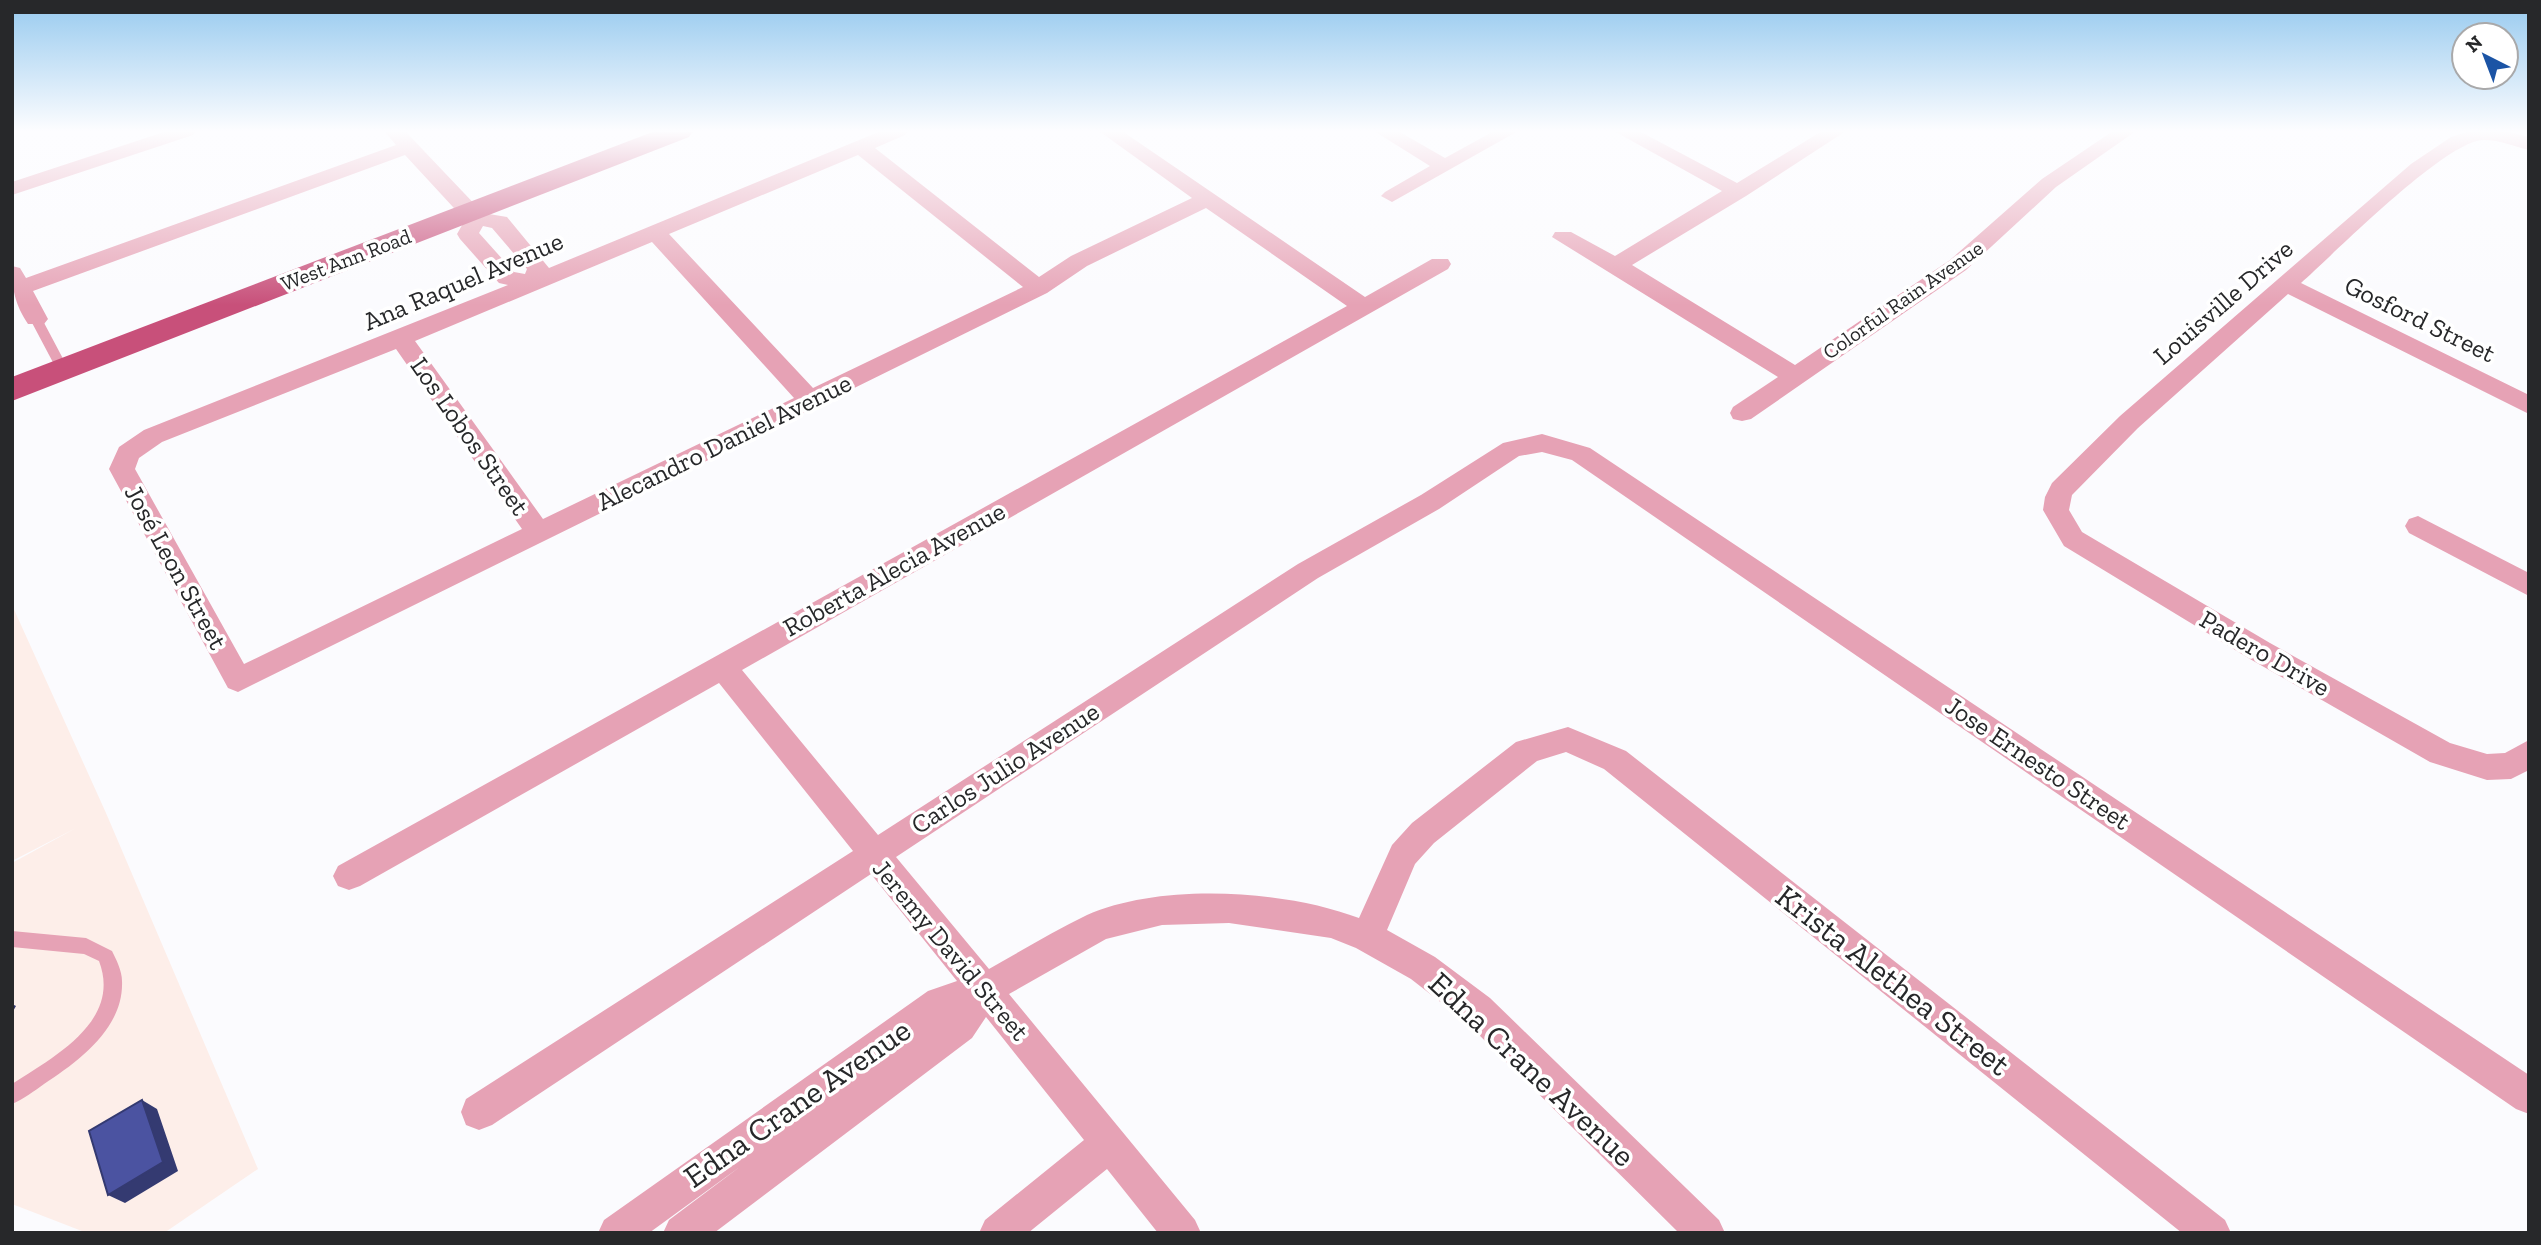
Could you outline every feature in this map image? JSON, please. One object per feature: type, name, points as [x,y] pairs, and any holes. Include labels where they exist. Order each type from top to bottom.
[{"type":"main road","name":"West Ann Road","points":[[12,390],[538,189]]},
{"type":"street","points":[[37,319],[16,281],[286,189]]},
{"type":"street","points":[[448,189],[473,216],[499,222],[538,268],[533,282],[507,278],[468,234],[473,216]]},
{"type":"street","name":"Ana Raquel Avenue","points":[[128,453],[153,436],[401,338],[756,189]]},
{"type":"street","points":[[914,189],[1039,288]]},
{"type":"street","points":[[1193,189],[1364,307]]},
{"type":"street","points":[[1392,196],[1404,189]]},
{"type":"street","points":[[1734,189],[1739,192]]},
{"type":"street","points":[[1615,266],[1744,189]]},
{"type":"street","name":"Colorful Rain Avenue","points":[[1742,413],[1958,265],[2042,189]]},
{"type":"street","name":"Louisville Drive","points":[[2056,517],[2054,502],[2061,490],[2129,422],[2394,189]]},
{"type":"street","name":"Alecandro Daniel Avenue","points":[[238,680],[1039,288],[1079,261],[1207,199]]},
{"type":"street","points":[[654,231],[810,400]]},
{"type":"street","points":[[1563,237],[1796,376]]},
{"type":"street","name":"Roberta Alecia Avenue","points":[[349,876],[1440,264]]},
{"type":"street","name":"Gosford Street","points":[[2285,284],[2459,368],[2529,406]]},
{"type":"street","name":"Los Lobos Street","points":[[401,338],[539,533]]},
{"type":"street","name":"Carlos Julio Avenue","points":[[479,1112],[1308,571],[1430,502],[1512,449],[1542,443]]},
{"type":"street","name":"Jose Ernesto Street","points":[[1542,443],[1581,454],[2529,1096]]},
{"type":"street","name":"José Leon Street","points":[[128,453],[122,470],[238,680]]},
{"type":"street","name":"Padero Drive","points":[[2056,517],[2073,539],[2260,651],[2441,753],[2487,767],[2511,766],[2529,754]]},
{"type":"street","points":[[2418,526],[2529,586]]},
{"type":"street","name":"Jeremy David Street","points":[[722,666],[1182,1233]]},
{"type":"street","name":"Krista Alethea Street","points":[[1368,937],[1403,855],[1423,833],[1527,751],[1568,739],[1615,760],[2212,1233]]},
{"type":"street","name":"Edna Crane Avenue","points":[[617,1233],[940,1002],[985,989],[1099,926],[1162,910],[1229,908],[1332,923],[1368,937],[1423,968],[1478,1010],[1706,1233]]},
{"type":"street","name":"Edna Crane Avenue","points":[[682,1233],[961,1026],[985,989]]},
{"type":"street","points":[[998,1233],[1108,1143]]},
{"type":"lane","points":[[37,319],[63,370]]},
{"type":"lane","points":[[12,939],[86,946],[106,956],[114,982],[107,1016],[80,1046],[12,1095]]},
{"type":"shaded area","points":[[12,605],[106,813],[258,1169],[164,1233],[87,1233],[12,1204],[12,863],[76,828],[12,861]]},
{"type":"building","points":[[142,1100],[163,1162],[108,1195],[89,1131]]}]
